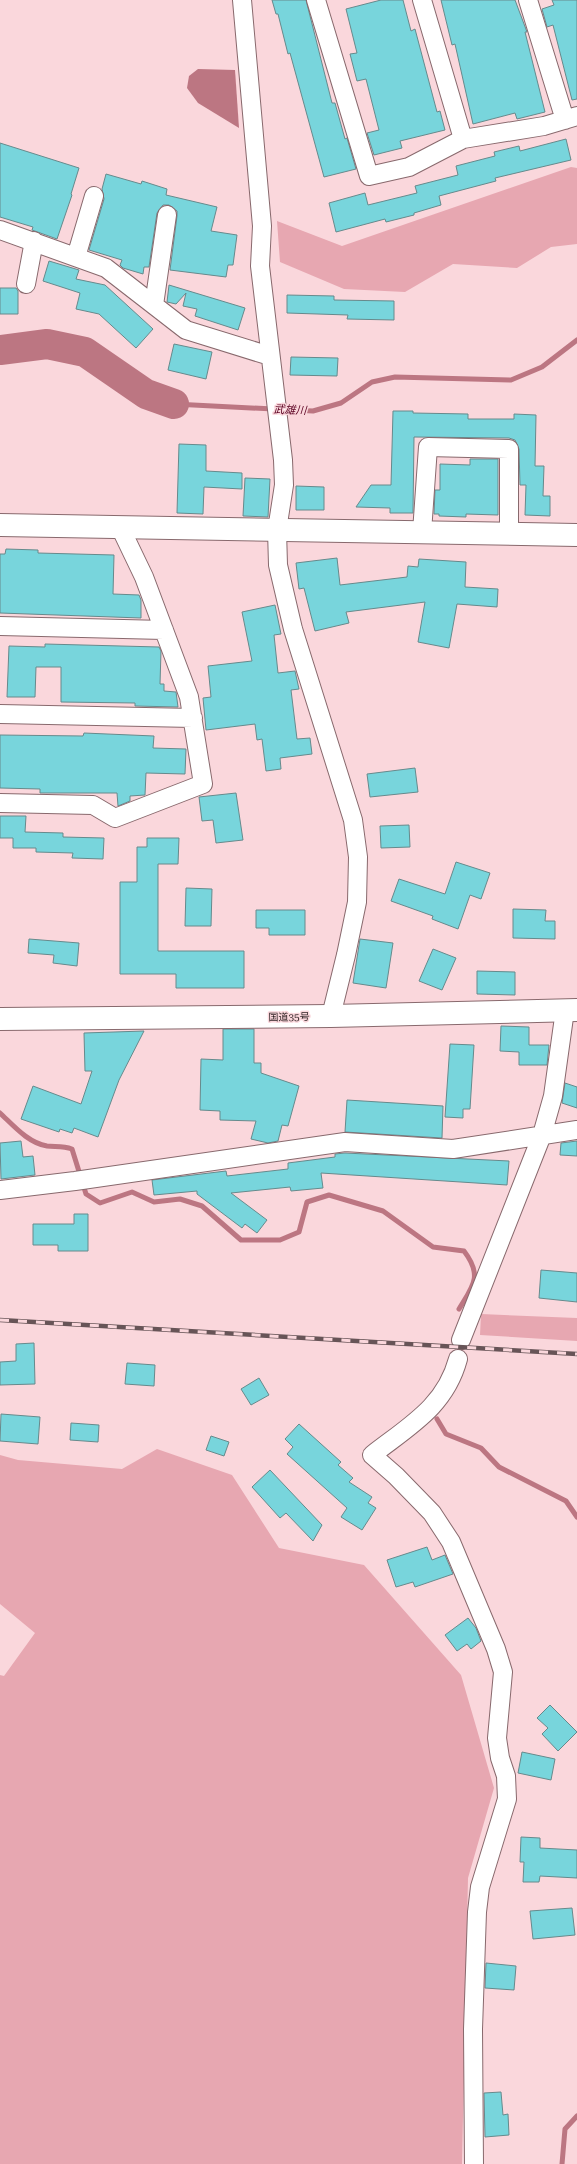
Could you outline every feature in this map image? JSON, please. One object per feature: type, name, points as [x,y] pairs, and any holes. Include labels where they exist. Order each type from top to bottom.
[{"type":"main road","points":[[0,525],[577,535]]},
{"type":"main road","name":"国道35号","points":[[0,1019],[331,1016],[571,1010]]},
{"type":"street","points":[[242,0],[262,226],[260,266],[284,485],[276,530],[278,565],[292,628],[353,820],[358,857],[356,902],[346,955],[331,1016]]},
{"type":"street","points":[[316,0],[369,176],[409,167],[463,139],[544,126],[571,118],[528,0]]},
{"type":"street","points":[[422,0],[463,139]]},
{"type":"street","points":[[76,257],[94,196]]},
{"type":"street","points":[[154,306],[167,215]]},
{"type":"street","points":[[0,230],[106,268],[186,330],[270,356]]},
{"type":"street","points":[[26,284],[34,241]]},
{"type":"street","points":[[422,532],[428,447],[435,447],[509,449],[509,534]]},
{"type":"street","points":[[0,803],[93,805],[115,818],[203,784],[189,697],[144,577],[120,527]]},
{"type":"street","points":[[0,626],[164,630]]},
{"type":"street","points":[[0,714],[193,718]]},
{"type":"street","points":[[461,1340],[542,1135],[553,1096],[571,1010]]},
{"type":"street","points":[[0,1190],[83,1180],[345,1142],[453,1149],[577,1130]]},
{"type":"street","points":[[458,1359],[453,1378],[441,1397],[428,1412],[372,1456],[396,1476],[432,1513],[450,1542],[496,1649],[503,1672],[497,1738],[500,1758],[506,1776],[507,1799],[480,1887],[477,1912],[473,2029],[474,2164]]},
{"type":"shaded area","points":[[198,69],[235,70],[239,128],[198,103],[187,88],[189,76]]},
{"type":"shaded area","points":[[571,167],[577,168],[577,244],[551,247],[517,268],[453,264],[405,292],[344,289],[280,262],[277,221],[342,246]]},
{"type":"shaded area","points":[[481,1314],[577,1318],[577,1341],[480,1335]]},
{"type":"shaded area","points":[[157,1449],[232,1475],[279,1548],[364,1565],[461,1675],[494,1788],[468,1878],[462,2164],[0,2164],[0,1675],[4,1676],[35,1633],[0,1604],[0,1455],[18,1460],[122,1469]]},
{"type":"building","points":[[272,0],[306,0],[332,103],[335,103],[345,139],[347,138],[356,169],[324,177],[290,53],[288,54],[278,14],[276,14]]},
{"type":"building","points":[[381,0],[403,0],[411,31],[415,29],[437,112],[440,111],[445,130],[400,141],[402,148],[374,155],[367,133],[379,130],[366,79],[357,81],[350,54],[357,53],[346,9]]},
{"type":"building","points":[[441,0],[515,0],[527,32],[525,32],[545,112],[517,119],[515,113],[473,124],[455,44],[452,45]]},
{"type":"building","points":[[552,0],[577,0],[577,99],[572,100],[553,25],[547,27],[542,9],[554,5]]},
{"type":"building","points":[[566,139],[571,160],[495,178],[496,181],[439,196],[441,205],[414,213],[414,215],[386,222],[385,219],[336,232],[329,203],[365,193],[368,205],[417,193],[415,186],[458,175],[456,166],[495,156],[494,152],[519,146],[520,151]]},
{"type":"building","points":[[0,143],[79,168],[71,194],[72,195],[57,239],[32,230],[33,227],[0,217]]},
{"type":"building","points":[[106,174],[141,184],[142,181],[167,189],[166,195],[217,207],[211,231],[237,235],[233,265],[228,265],[226,277],[170,270],[177,211],[169,205],[163,205],[157,213],[149,267],[144,267],[143,274],[123,268],[120,265],[122,260],[89,250],[104,199],[102,189]]},
{"type":"building","points":[[49,261],[79,270],[76,279],[105,285],[153,329],[136,348],[99,314],[76,309],[80,293],[43,281]]},
{"type":"building","points":[[169,285],[245,308],[238,330],[195,316],[197,309],[183,306],[186,293],[176,304],[167,302]]},
{"type":"building","points":[[0,288],[16,288],[18,291],[18,314],[0,314]]},
{"type":"building","points":[[287,295],[334,296],[334,300],[394,301],[394,320],[347,319],[348,315],[287,313]]},
{"type":"building","points":[[174,344],[212,352],[206,379],[168,370]]},
{"type":"building","points":[[291,357],[338,358],[337,376],[290,375]]},
{"type":"building","points":[[393,411],[468,414],[468,419],[514,419],[514,414],[536,415],[535,466],[544,466],[543,496],[550,496],[550,516],[525,515],[526,485],[520,485],[519,449],[515,440],[509,438],[414,437],[413,513],[390,513],[390,508],[356,507],[371,485],[391,485]]},
{"type":"building","points":[[179,444],[206,445],[206,471],[242,473],[242,489],[204,487],[203,514],[177,513]]},
{"type":"building","points":[[470,459],[498,459],[498,515],[466,514],[466,517],[439,516],[439,514],[434,514],[435,490],[440,490],[440,464],[470,465]]},
{"type":"building","points":[[245,478],[270,479],[268,517],[243,516]]},
{"type":"building","points":[[296,486],[324,487],[324,510],[296,510]]},
{"type":"building","points":[[6,549],[38,550],[38,553],[114,555],[113,594],[139,595],[141,600],[141,618],[0,613],[0,554],[5,554]]},
{"type":"building","points":[[337,558],[340,585],[407,577],[408,566],[418,567],[419,559],[466,562],[465,587],[498,589],[497,607],[457,604],[449,648],[418,642],[425,602],[346,612],[349,623],[315,631],[304,588],[299,589],[296,563]]},
{"type":"building","points":[[275,605],[281,634],[274,635],[278,673],[295,671],[299,689],[291,690],[297,739],[310,738],[312,754],[280,758],[281,769],[266,771],[262,739],[257,740],[255,724],[206,730],[203,698],[211,697],[208,666],[252,661],[242,612]]},
{"type":"building","points":[[45,644],[159,647],[161,651],[160,684],[164,684],[164,691],[176,692],[178,707],[135,706],[135,703],[61,702],[61,667],[36,667],[35,697],[7,697],[9,646],[45,647]]},
{"type":"building","points":[[84,733],[154,736],[153,748],[186,749],[185,774],[146,773],[145,795],[130,796],[130,801],[118,806],[117,793],[40,793],[40,789],[0,788],[0,735],[83,736]]},
{"type":"building","points":[[415,768],[418,792],[370,797],[367,774]]},
{"type":"building","points":[[236,793],[243,840],[216,843],[213,820],[202,821],[199,797]]},
{"type":"building","points":[[0,816],[26,816],[25,832],[63,833],[63,837],[104,838],[103,859],[72,858],[73,853],[36,852],[36,848],[13,848],[13,838],[0,838]]},
{"type":"building","points":[[409,825],[410,847],[381,848],[380,826]]},
{"type":"building","points":[[147,838],[179,838],[178,864],[158,864],[158,951],[244,951],[244,988],[176,988],[176,974],[120,974],[120,882],[137,882],[137,847],[147,847]]},
{"type":"building","points":[[456,862],[490,873],[481,899],[470,895],[458,929],[432,919],[433,916],[391,901],[399,879],[445,894]]},
{"type":"building","points":[[186,888],[212,889],[211,926],[185,926]]},
{"type":"building","points":[[513,909],[546,910],[545,921],[555,921],[555,939],[513,938]]},
{"type":"building","points":[[256,910],[305,910],[305,935],[269,935],[269,928],[256,928]]},
{"type":"building","points":[[29,939],[79,943],[77,966],[53,963],[54,955],[28,953]]},
{"type":"building","points":[[360,939],[393,943],[386,988],[353,983]]},
{"type":"building","points":[[433,949],[456,958],[442,990],[419,981]]},
{"type":"building","points":[[477,971],[515,972],[515,995],[477,994]]},
{"type":"building","points":[[501,1026],[529,1027],[529,1045],[549,1045],[547,1065],[519,1065],[519,1052],[500,1051]]},
{"type":"building","points":[[223,1029],[254,1029],[254,1063],[261,1063],[261,1073],[299,1086],[288,1126],[282,1125],[278,1141],[268,1143],[251,1139],[256,1121],[220,1120],[220,1111],[200,1110],[201,1059],[223,1060]]},
{"type":"building","points":[[144,1031],[119,1080],[98,1137],[74,1128],[72,1133],[60,1129],[59,1132],[21,1119],[33,1086],[81,1104],[92,1071],[85,1071],[84,1033]]},
{"type":"building","points":[[450,1044],[474,1045],[470,1109],[463,1109],[463,1118],[445,1117]]},
{"type":"building","points":[[565,1083],[577,1087],[577,1108],[562,1103]]},
{"type":"building","points":[[347,1100],[443,1106],[442,1138],[345,1132]]},
{"type":"building","points":[[21,1141],[23,1157],[33,1156],[35,1175],[1,1179],[0,1143]]},
{"type":"building","points":[[577,1141],[577,1156],[560,1155],[561,1143]]},
{"type":"building","points":[[345,1153],[509,1161],[507,1185],[321,1173],[323,1188],[291,1191],[290,1187],[231,1193],[267,1220],[257,1233],[245,1224],[242,1228],[197,1194],[197,1191],[154,1195],[152,1180],[226,1171],[227,1176],[288,1169],[288,1163],[335,1157],[335,1154]]},
{"type":"building","points":[[74,1214],[88,1214],[88,1251],[58,1251],[58,1245],[33,1245],[33,1224],[74,1224]]},
{"type":"building","points":[[541,1270],[577,1273],[577,1302],[539,1298]]},
{"type":"building","points":[[34,1343],[35,1384],[0,1385],[0,1362],[16,1361],[16,1344]]},
{"type":"building","points":[[127,1363],[155,1365],[154,1386],[125,1384]]},
{"type":"building","points":[[259,1378],[269,1395],[251,1405],[241,1389]]},
{"type":"building","points":[[1,1414],[40,1417],[38,1444],[0,1441]]},
{"type":"building","points":[[71,1423],[99,1425],[98,1442],[70,1440]]},
{"type":"building","points":[[299,1424],[341,1462],[338,1465],[353,1478],[349,1482],[372,1497],[368,1503],[376,1508],[362,1530],[341,1517],[347,1508],[287,1454],[293,1447],[285,1439]]},
{"type":"building","points":[[211,1436],[229,1442],[224,1456],[206,1450]]},
{"type":"building","points":[[270,1470],[322,1525],[313,1541],[286,1513],[280,1518],[252,1487]]},
{"type":"building","points":[[427,1547],[432,1560],[445,1555],[453,1574],[415,1587],[413,1582],[396,1587],[387,1560]]},
{"type":"building","points":[[468,1618],[476,1628],[481,1641],[471,1649],[467,1644],[457,1651],[445,1635]]},
{"type":"building","points":[[550,1705],[577,1732],[558,1751],[542,1734],[548,1728],[537,1718]]},
{"type":"building","points":[[522,1752],[555,1759],[551,1780],[518,1773]]},
{"type":"building","points":[[521,1837],[540,1838],[540,1848],[577,1850],[577,1878],[540,1876],[539,1882],[523,1882],[524,1862],[520,1862]]},
{"type":"building","points":[[572,1908],[575,1935],[533,1939],[530,1911]]},
{"type":"building","points":[[486,1963],[516,1966],[514,1990],[485,1988]]},
{"type":"building","points":[[501,2092],[503,2115],[508,2114],[509,2135],[485,2137],[484,2093]]},
{"type":"waterway","name":"武雄川","points":[[174,404],[313,411],[341,403],[372,382],[395,377],[511,380],[542,367],[577,340]]},
{"type":"waterway","name":"武雄川","points":[[0,350],[47,344],[85,352],[146,394],[174,404]]},
{"type":"waterway","points":[[0,1113],[21,1133],[33,1141],[47,1146],[72,1149],[86,1194],[100,1203],[132,1192],[154,1202],[180,1199],[202,1206],[241,1240],[280,1240],[299,1232],[307,1202],[329,1195],[383,1211],[433,1247],[464,1251],[473,1267],[474,1281],[459,1309]]},
{"type":"waterway","points":[[437,1419],[446,1434],[481,1448],[499,1467],[566,1501],[577,1517]]},
{"type":"waterway","points":[[562,2164],[565,2129],[577,2116]]},
{"type":"railway","points":[[0,1320],[577,1354]]}]
